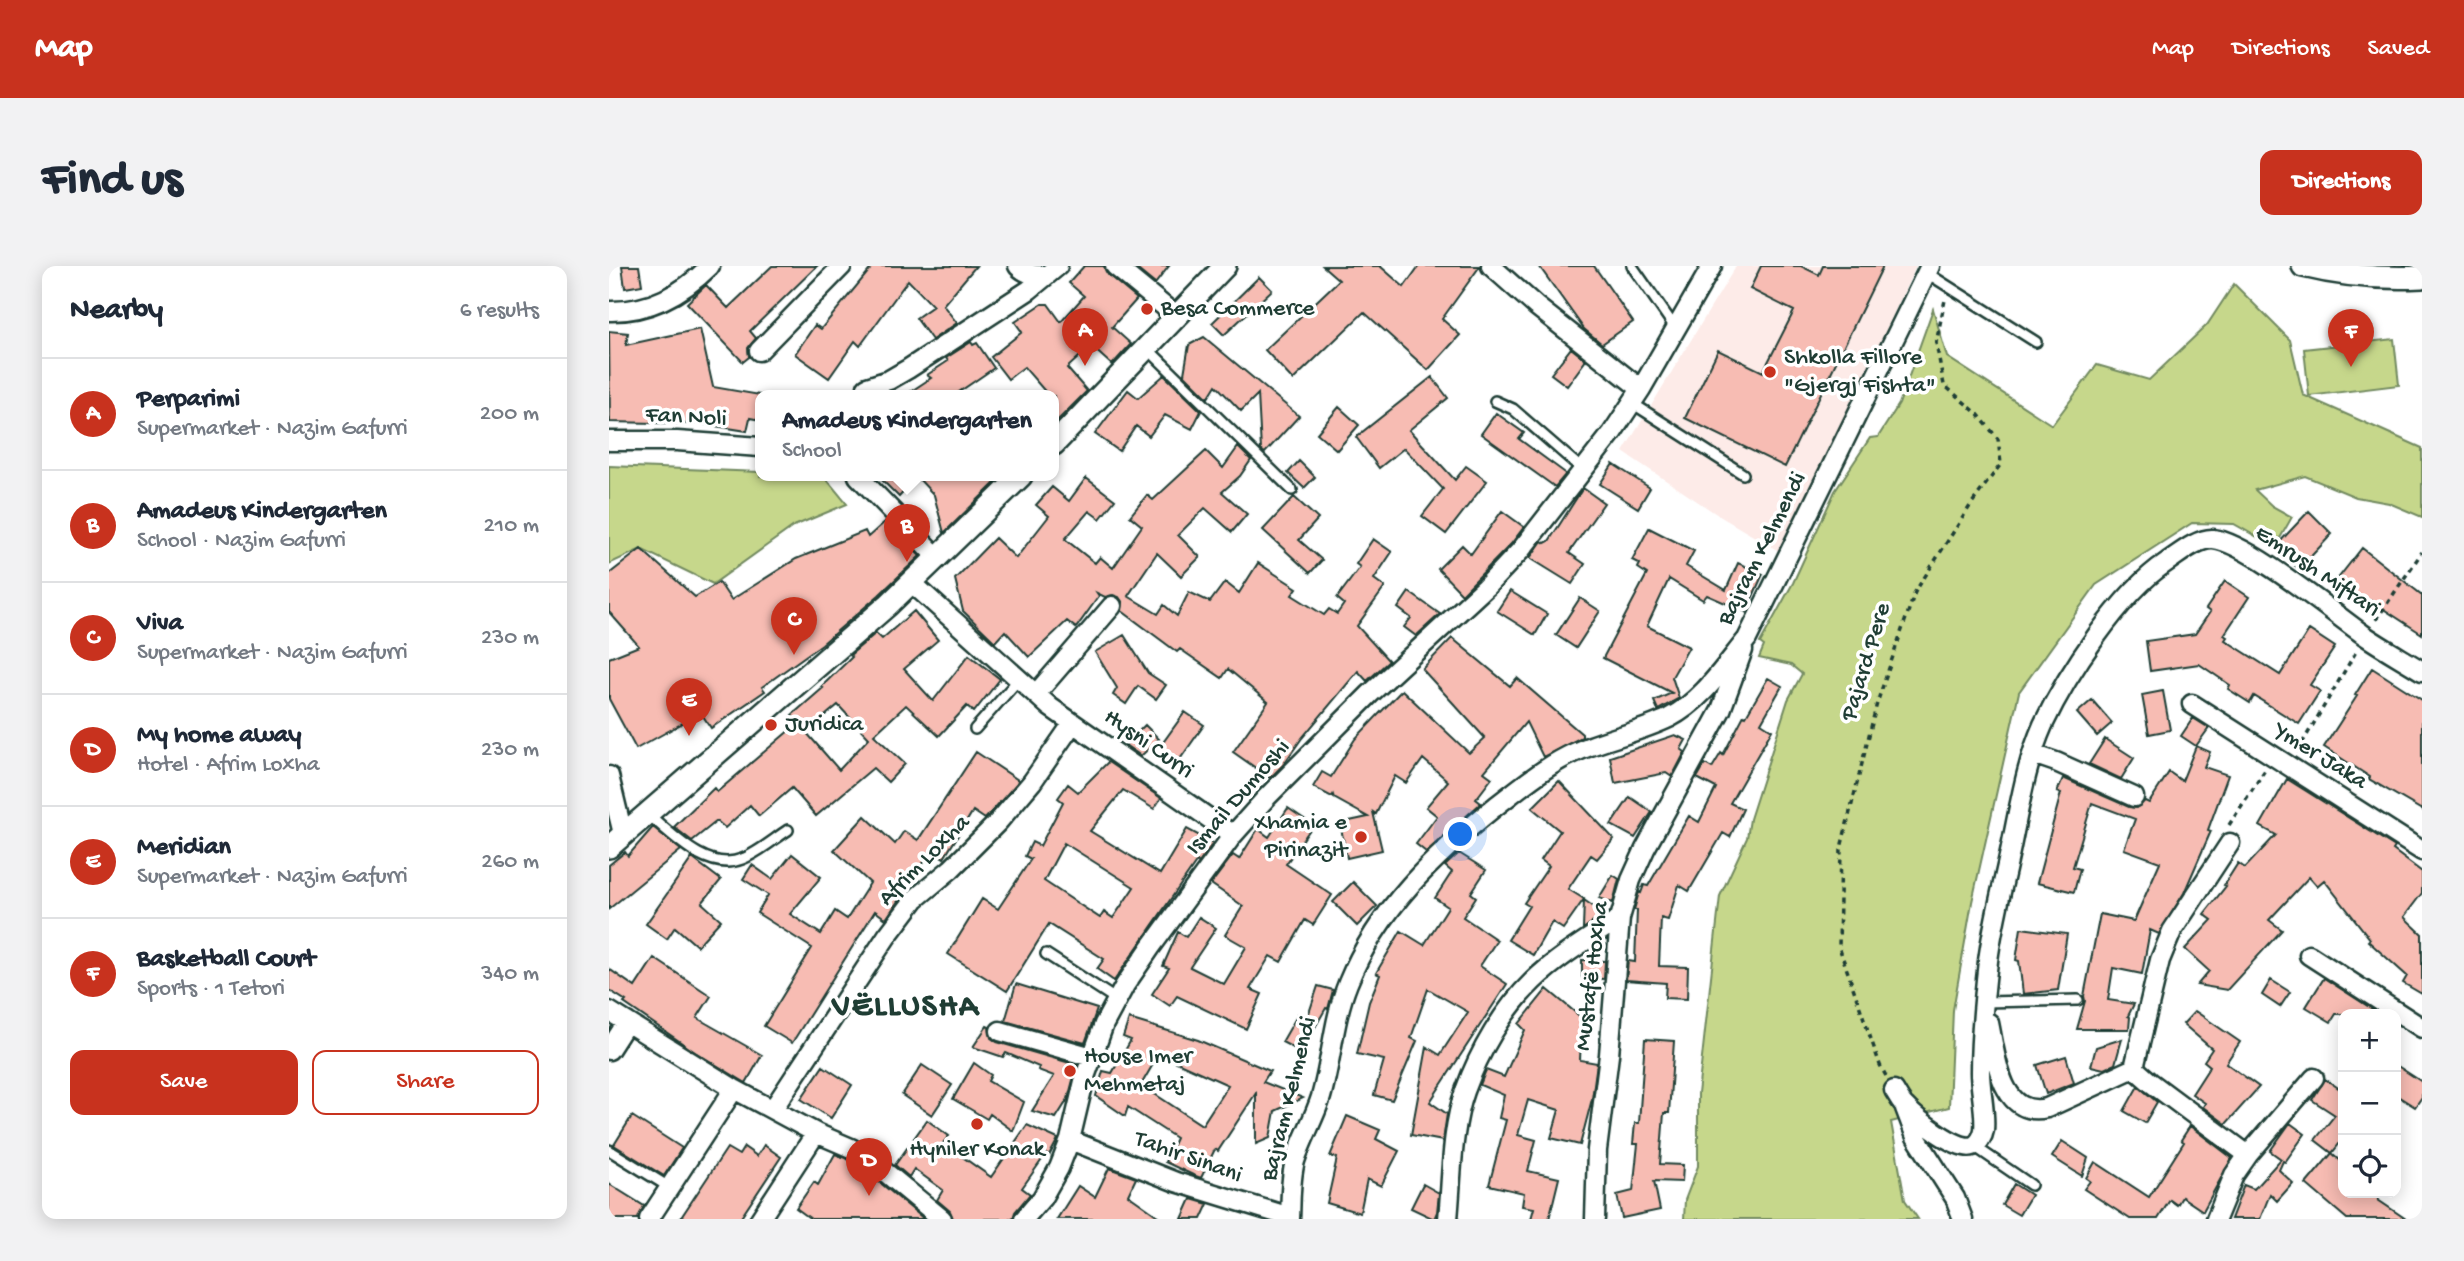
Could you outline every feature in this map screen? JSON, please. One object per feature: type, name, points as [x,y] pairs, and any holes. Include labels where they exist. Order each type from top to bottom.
[{"type":"street","points":[[609,311],[638,309],[666,300],[692,284],[710,266]]},
{"type":"street","points":[[759,351],[842,266]]},
{"type":"street","points":[[1018,266],[1024,272],[1034,275],[1053,270]]},
{"type":"street","points":[[1115,266],[1176,316]]},
{"type":"street","points":[[1059,439],[1225,266]]},
{"type":"street","points":[[1491,266],[1637,396]]},
{"type":"street","name":"Ismail Dumoshi","points":[[1024,1219],[1042,1198],[1059,1168],[1070,1140],[1085,1077],[1104,1024],[1151,947],[1233,835],[1267,797],[1370,694],[1486,587],[1520,551],[1637,396],[1712,266]]},
{"type":"street","points":[[2303,266],[2337,275],[2422,277]]},
{"type":"street","name":"Bajram Kelmendi","points":[[1290,1218],[1291,1186],[1296,1160],[1321,1097],[1338,1013],[1354,971],[1388,912],[1413,880],[1447,845],[1529,780],[1588,745],[1671,717],[1695,700],[1747,639],[1928,269]]},
{"type":"street","points":[[867,387],[889,380],[908,369],[1029,290],[1053,270]]},
{"type":"street","name":"Fan Noli","points":[[609,441],[677,441],[755,447]]},
{"type":"street","points":[[862,481],[939,558]]},
{"type":"street","points":[[616,841],[795,688],[912,583],[1016,481]]},
{"type":"street","name":"Emrush Miftari","points":[[1974,1146],[1984,1131],[1980,1063],[1988,960],[2033,754],[2043,725],[2090,645],[2128,597],[2159,567],[2186,549],[2210,539],[2228,542],[2302,589],[2365,636],[2422,671]]},
{"type":"street","name":"Hysni Curri","points":[[912,583],[1036,694],[1233,835]]},
{"type":"street","points":[[1036,694],[1112,606]]},
{"type":"street","name":"Mustafë Hoxha","points":[[1595,1219],[1597,1150],[1609,1055],[1620,918],[1631,880],[1645,849],[1721,710],[1747,639]]},
{"type":"street","name":"Ymer Jaka","points":[[2192,705],[2422,851]]},
{"type":"street","name":"Afrim Loxha","points":[[773,1109],[887,936],[915,900],[951,869],[998,821],[1032,782],[1073,723]]},
{"type":"street","points":[[2033,754],[2134,797]]},
{"type":"street","points":[[609,776],[616,841]]},
{"type":"street","points":[[2134,1068],[2161,960],[2172,931],[2229,834]]},
{"type":"street","points":[[1448,1219],[1456,1136],[1464,1092],[1485,1047],[1508,1011],[1532,982],[1564,956],[1620,918]]},
{"type":"street","points":[[2309,955],[2422,1028]]},
{"type":"street","points":[[1984,1002],[2000,1077],[2008,1093],[2027,1108],[2034,1111],[2047,1108],[2134,1068]]},
{"type":"street","points":[[609,1011],[734,1089],[816,1133],[851,1148],[942,1219]]},
{"type":"street","points":[[609,1050],[627,1022]]},
{"type":"street","points":[[1000,1031],[1092,1057]]},
{"type":"street","points":[[2134,1068],[2248,1155]]},
{"type":"street","points":[[2216,1219],[2234,1175],[2314,1078]]},
{"type":"street","points":[[649,1219],[734,1089]]},
{"type":"street","points":[[1894,1090],[1905,1106],[1916,1137],[1955,1198],[1963,1219]]},
{"type":"street","points":[[1905,1106],[1944,1137],[1965,1147],[1974,1146]]},
{"type":"street","points":[[760,1219],[816,1133]]},
{"type":"street","name":"Tahir Sinani","points":[[1070,1140],[1176,1182],[1290,1218]]},
{"type":"lane","points":[[1632,266],[1676,328]]},
{"type":"lane","points":[[1928,269],[1949,287],[2036,342]]},
{"type":"lane","points":[[1146,347],[1292,490]]},
{"type":"lane","points":[[1637,396],[1743,474]]},
{"type":"lane","points":[[1495,401],[1513,409],[1582,469]]},
{"type":"lane","points":[[975,729],[1019,679]]},
{"type":"lane","points":[[646,813],[701,855],[721,863],[742,859],[788,830]]},
{"type":"lane","points":[[1046,954],[1117,1000]]},
{"type":"lane","points":[[1984,1002],[2078,1000]]},
{"type":"lane","points":[[1974,1146],[2031,1185]]},
{"type":"lane","points":[[609,1150],[669,1187]]},
{"type":"path","name":"Pajard Pere","points":[[1894,1090],[1879,1065],[1839,947],[1841,848],[1877,703],[1915,592],[1972,503],[2001,464],[1998,439],[1978,414],[1944,385],[1935,343],[1949,287]]},
{"type":"path","points":[[2229,834],[2422,552]]},
{"type":"shaded area","name":"Shkolla Fillore \"Gjergj Fishta\"","points":[[1736,266],[1916,266],[1782,553],[1721,517],[1623,452]]},
{"type":"green space","points":[[2234,284],[2290,340],[2303,395],[2422,448],[2422,517],[2389,503],[2356,497],[2305,476],[2255,490],[2272,506],[2292,517],[2275,547],[2234,524],[2192,523],[2096,585],[2019,692],[1972,902],[1953,1010],[1949,1107],[1891,1122],[1905,1200],[1918,1219],[1684,1219],[1685,1200],[1698,1166],[1698,1094],[1720,896],[1747,838],[1750,819],[1788,700],[1802,674],[1791,665],[1759,658],[1764,646],[1760,643],[1793,583],[1835,491],[1870,438],[1878,437],[1899,404],[1933,309],[1947,357],[2052,425],[2097,365],[2149,380],[2207,325]]},
{"type":"green space","points":[[2394,339],[2399,385],[2309,396],[2304,349]]},
{"type":"green space","points":[[609,466],[755,472],[755,481],[828,481],[847,504],[794,526],[713,584],[641,549],[609,564]]},
{"type":"building","points":[[622,266],[639,266],[642,285],[625,288]]},
{"type":"building","points":[[772,266],[817,266],[750,331],[756,338],[748,348],[749,357],[743,362],[687,303],[706,285],[728,308]]},
{"type":"building","points":[[873,266],[976,266],[943,305],[957,323],[932,340],[916,318],[933,306],[908,280],[860,346],[855,341],[829,378],[795,354],[815,325],[821,329]]},
{"type":"building","points":[[1084,266],[1104,266],[1108,275],[1137,299],[1112,327],[1131,344],[1112,365],[1091,346],[1067,368],[1087,391],[1059,419],[1059,390],[1044,390],[1024,367],[1008,379],[991,357],[1022,332],[1015,322],[1042,304],[1048,304],[1061,322],[1084,296],[1069,283]]},
{"type":"building","points":[[1133,266],[1169,266],[1155,284]]},
{"type":"building","points":[[1323,266],[1380,266],[1404,287],[1419,266],[1480,266],[1442,319],[1460,335],[1428,370],[1364,312],[1293,380],[1265,350],[1339,280]]},
{"type":"building","points":[[1539,266],[1594,266],[1633,322],[1602,344],[1584,329]]},
{"type":"building","points":[[1761,266],[1801,266],[1819,275],[1823,266],[1883,266],[1785,467],[1685,418],[1718,350],[1763,372],[1794,311],[1750,289]]},
{"type":"building","points":[[1259,277],[1272,290],[1224,335],[1212,323]]},
{"type":"building","points":[[700,329],[713,387],[755,394],[755,419],[750,418],[747,431],[703,424],[610,422],[609,331],[628,333],[626,345]]},
{"type":"building","points":[[1204,337],[1299,416],[1265,453],[1261,450],[1258,394],[1241,411],[1216,385],[1208,398],[1184,374],[1189,345]]},
{"type":"building","points":[[971,342],[973,345],[977,343],[994,368],[962,390],[913,390],[931,378],[927,375],[948,361],[946,358]]},
{"type":"building","points":[[1571,348],[1586,360],[1567,386],[1551,374]]},
{"type":"building","points":[[1164,375],[1201,411],[1192,429],[1165,415],[1149,436],[1136,426],[1119,451],[1095,434],[1128,390],[1138,398]]},
{"type":"building","points":[[1432,377],[1448,398],[1409,430],[1455,480],[1466,466],[1487,481],[1446,534],[1422,516],[1443,489],[1404,448],[1379,468],[1356,437]]},
{"type":"building","points":[[1339,407],[1359,425],[1337,450],[1317,433]]},
{"type":"building","points":[[1496,413],[1524,433],[1519,439],[1564,472],[1565,475],[1555,487],[1481,434]]},
{"type":"building","points":[[1238,447],[1251,460],[1240,476],[1222,492],[1247,514],[1232,532],[1205,508],[1178,535],[1200,557],[1181,576],[1157,553],[1128,596],[1158,614],[1164,605],[1177,616],[1189,592],[1210,602],[1225,582],[1239,593],[1258,563],[1297,588],[1292,595],[1324,615],[1329,609],[1337,614],[1344,604],[1337,598],[1360,567],[1356,564],[1373,539],[1392,552],[1374,579],[1385,587],[1357,626],[1389,661],[1367,681],[1358,671],[1270,778],[1233,752],[1268,702],[1228,669],[1222,678],[1180,649],[1177,652],[1122,611],[1123,603],[1119,597],[1105,597],[1097,593],[1099,596],[1076,628],[1067,621],[1029,657],[1005,631],[995,642],[963,611],[955,579],[995,538],[1016,558],[1049,516],[1036,505],[1052,487],[1069,501],[1086,478],[1115,500],[1100,519],[1089,511],[1065,539],[1095,563],[1100,557],[1113,568],[1142,526],[1130,516],[1147,495],[1153,500],[1206,451],[1223,468]]},
{"type":"building","points":[[1299,461],[1315,477],[1304,488],[1288,473]]},
{"type":"building","points":[[1613,464],[1650,488],[1638,508],[1600,484]]},
{"type":"building","points":[[883,481],[913,481],[899,497]]},
{"type":"building","points":[[921,481],[997,481],[944,533],[934,495]]},
{"type":"building","points":[[1583,488],[1604,503],[1569,553],[1585,564],[1572,584],[1530,558],[1542,541],[1549,541]]},
{"type":"building","points":[[1294,497],[1318,519],[1299,540],[1322,560],[1310,573],[1263,530]]},
{"type":"building","points":[[1502,511],[1524,527],[1462,594],[1438,569],[1462,545],[1471,554]]},
{"type":"building","points":[[2309,511],[2332,534],[2299,569],[2275,547]]},
{"type":"building","points":[[886,521],[920,556],[879,595],[822,644],[762,687],[765,691],[711,728],[701,713],[636,749],[609,699],[609,658],[639,646],[609,612],[609,574],[641,549],[695,597],[719,582],[731,600],[796,559],[865,531],[868,537]]},
{"type":"building","points":[[1649,528],[1694,551],[1686,566],[1726,590],[1738,563],[1763,574],[1746,612],[1707,595],[1703,600],[1669,579],[1647,626],[1689,647],[1672,677],[1679,698],[1658,710],[1654,701],[1672,693],[1603,658],[1647,574],[1638,568],[1640,564],[1632,560]]},
{"type":"building","points":[[2362,548],[2422,595],[2422,634],[2371,601],[2368,606],[2336,581]]},
{"type":"building","points":[[2225,581],[2249,597],[2224,635],[2227,637],[2225,640],[2280,675],[2309,630],[2335,647],[2310,685],[2320,691],[2299,724],[2254,696],[2250,703],[2228,689],[2230,685],[2199,664],[2150,671],[2146,641],[2195,634],[2210,612],[2206,609]]},
{"type":"building","points":[[1510,591],[1547,614],[1535,635],[1497,611]]},
{"type":"building","points":[[1409,592],[1440,614],[1416,636],[1404,627],[1411,618],[1398,608]]},
{"type":"building","points":[[1580,598],[1600,611],[1576,648],[1556,635]]},
{"type":"building","points":[[914,611],[938,640],[904,669],[933,701],[969,655],[1000,679],[974,712],[967,706],[939,736],[906,705],[874,735],[905,764],[888,782],[873,768],[816,816],[792,788],[759,816],[750,805],[725,828],[717,821],[692,841],[674,827],[714,788],[717,792],[798,723],[792,715],[823,688],[821,687],[852,657],[850,655],[876,633],[882,639]],"holes":[[[838,705],[869,738],[839,770],[806,732]]]},
{"type":"building","points":[[1124,635],[1148,673],[1166,685],[1156,699],[1138,686],[1126,704],[1113,695],[1117,688],[1095,652]]},
{"type":"building","points":[[1452,638],[1510,686],[1517,678],[1582,734],[1582,737],[1543,757],[1526,722],[1484,772],[1492,778],[1476,799],[1481,803],[1426,852],[1416,844],[1437,816],[1426,807],[1448,781],[1423,759],[1406,783],[1395,776],[1376,814],[1373,812],[1382,850],[1347,858],[1340,823],[1368,817],[1333,795],[1332,797],[1313,787],[1322,772],[1331,777],[1355,739],[1402,690],[1469,753],[1485,738],[1422,669]]},
{"type":"building","points":[[2372,668],[2422,700],[2422,810],[2369,779],[2370,777],[2324,747]]},
{"type":"building","points":[[1768,678],[1782,686],[1761,723],[1772,730],[1730,803],[1743,809],[1730,837],[1723,833],[1689,891],[1679,885],[1668,920],[1661,918],[1659,966],[1688,967],[1687,999],[1665,998],[1666,983],[1626,980],[1628,961],[1635,962],[1637,910],[1634,910],[1639,892],[1641,893],[1644,885],[1648,886],[1689,816],[1699,822],[1716,788],[1697,778],[1705,764],[1712,768],[1721,753],[1723,755]]},
{"type":"building","points":[[2163,691],[2170,730],[2149,734],[2142,695]]},
{"type":"building","points":[[2092,700],[2112,723],[2097,736],[2077,713]]},
{"type":"building","points":[[1185,712],[1204,725],[1178,762],[1159,748]]},
{"type":"building","points":[[2193,718],[2209,728],[2196,746],[2181,736]]},
{"type":"building","points":[[1145,725],[1159,739],[1141,756],[1125,745]]},
{"type":"building","points":[[1675,735],[1686,740],[1681,749],[1685,752],[1672,777],[1666,773],[1615,783],[1610,757]]},
{"type":"building","points":[[2105,739],[2134,758],[2121,779],[2089,764]]},
{"type":"building","points":[[2196,746],[2210,752],[2204,767],[2228,775],[2208,830],[2211,831],[2184,893],[2159,934],[2150,930],[2142,974],[2113,968],[2108,1000],[2134,1004],[2128,1016],[2129,1029],[2077,1029],[2085,1001],[2100,914],[2134,921],[2160,862],[2124,849],[2135,819],[2092,803],[2073,867],[2080,869],[2074,892],[2037,883],[2061,793],[2057,792],[2063,778],[2136,808],[2145,801],[2149,803],[2169,772],[2182,781]]},
{"type":"building","points":[[976,752],[1018,780],[1017,783],[985,819],[973,811],[944,858],[932,850],[886,919],[875,911],[792,1043],[764,1026],[812,948],[757,913],[768,895],[743,879],[752,865],[772,879],[792,854],[821,877],[790,914],[821,934],[835,911],[847,919],[870,883],[834,850],[865,816],[895,844],[904,831],[918,840]]},
{"type":"building","points":[[1108,762],[1161,798],[1154,809],[1123,790],[1090,831],[1160,874],[1187,829],[1213,843],[1199,863],[1197,861],[1114,981],[1097,969],[1104,959],[1049,924],[1007,991],[948,954],[982,899],[998,909],[1031,859],[1025,856],[1032,842],[1040,846],[1063,802],[1058,798],[1068,784],[1078,792]],"holes":[[[1064,843],[1134,887],[1113,918],[1104,912],[1100,918],[1044,881]]]},
{"type":"building","points":[[2287,779],[2395,847],[2393,850],[2422,872],[2422,893],[2404,917],[2422,934],[2422,994],[2403,983],[2407,976],[2368,941],[2370,939],[2324,880],[2317,886],[2309,877],[2269,920],[2282,930],[2227,990],[2197,985],[2209,971],[2185,949],[2212,920],[2204,914],[2226,886],[2224,885],[2238,863],[2245,868],[2276,835],[2260,826]]},
{"type":"building","points":[[1559,781],[1614,839],[1597,859],[1591,855],[1568,889],[1584,899],[1563,929],[1552,922],[1533,955],[1508,940],[1529,906],[1524,903],[1549,866],[1541,860],[1560,831],[1532,808]]},
{"type":"building","points":[[1630,797],[1652,812],[1635,838],[1611,825]]},
{"type":"building","points":[[1288,808],[1313,825],[1286,864],[1332,895],[1313,925],[1305,920],[1281,962],[1270,956],[1250,989],[1262,994],[1246,1029],[1177,996],[1170,1006],[1152,994],[1169,968],[1163,966],[1178,932],[1186,937],[1199,917],[1216,928],[1190,967],[1224,984],[1246,947],[1225,935],[1243,906],[1211,884],[1233,855],[1239,859],[1258,829],[1269,837]]},
{"type":"building","points":[[653,827],[681,850],[609,909],[609,865],[625,852],[628,856]]},
{"type":"building","points":[[1459,853],[1486,870],[1471,893],[1476,897],[1463,917],[1497,940],[1480,966],[1507,984],[1430,1102],[1447,1114],[1443,1141],[1411,1135],[1427,1047],[1440,1055],[1468,1012],[1428,989],[1411,1038],[1417,1041],[1392,1100],[1374,1095],[1384,1060],[1357,1054],[1369,1002],[1380,975],[1376,973],[1401,931],[1424,945],[1448,907],[1435,898],[1452,872],[1445,866]]},
{"type":"building","points":[[692,858],[721,880],[702,903],[721,920],[697,946],[675,927],[667,939],[646,924]]},
{"type":"building","points":[[1613,875],[1619,879],[1613,903],[1599,898]]},
{"type":"building","points":[[1353,882],[1377,906],[1357,926],[1333,902]]},
{"type":"building","points":[[1584,900],[1604,914],[1583,929]]},
{"type":"building","points":[[2021,928],[2067,934],[2058,990],[2023,994],[2019,961],[2016,960]]},
{"type":"building","points":[[654,958],[711,996],[697,1018],[762,1055],[746,1083],[695,1052],[609,990],[609,969],[635,987]]},
{"type":"building","points":[[1582,960],[1605,961],[1604,979],[1582,978]]},
{"type":"building","points":[[2324,978],[2372,1009],[2338,1009],[2338,1014],[2331,1022],[2306,1007]]},
{"type":"building","points":[[2271,980],[2290,992],[2280,1007],[2262,995]]},
{"type":"building","points":[[1016,984],[1097,1009],[1085,1043],[1005,1021]]},
{"type":"building","points":[[1318,986],[1333,990],[1328,1009],[1326,1008],[1301,1052],[1282,1042],[1298,1014],[1307,1019]]},
{"type":"building","points":[[1547,989],[1582,1018],[1580,1060],[1597,1063],[1592,1099],[1580,1145],[1551,1138],[1559,1110],[1528,1100],[1518,1135],[1536,1140],[1528,1171],[1559,1178],[1549,1219],[1531,1219],[1534,1208],[1522,1206],[1524,1193],[1489,1185],[1506,1120],[1499,1118],[1504,1095],[1480,1085],[1486,1070],[1504,1077],[1525,1030],[1519,1024]]},
{"type":"building","points":[[2195,1011],[2240,1042],[2226,1063],[2259,1087],[2226,1124],[2203,1107],[2205,1103],[2192,1094],[2210,1066],[2204,1061],[2212,1049],[2183,1024]]},
{"type":"building","points":[[1129,1019],[1198,1040],[1270,1071],[1263,1082],[1303,1098],[1275,1111],[1270,1138],[1256,1144],[1256,1093],[1218,1151],[1215,1149],[1201,1178],[1165,1162],[1176,1138],[1128,1107],[1125,1116],[1096,1096],[1103,1071],[1112,1073],[1131,1040],[1123,1037]],"holes":[[[1159,1054],[1228,1085],[1202,1125],[1141,1085]]]},
{"type":"building","points":[[987,1026],[991,1038],[997,1042],[1077,1065],[1068,1099],[1056,1118],[1032,1111],[1054,1076],[1006,1053],[1003,1057],[973,1047]]},
{"type":"building","points":[[1645,1039],[1674,1041],[1669,1113],[1664,1113],[1660,1164],[1683,1165],[1682,1182],[1654,1181],[1660,1210],[1622,1218],[1617,1195],[1633,1191],[1638,1144],[1633,1144],[1635,1123],[1639,1123]]},
{"type":"building","points":[[2122,1039],[2115,1064],[2104,1069],[2091,1066],[2096,1047]]},
{"type":"building","points":[[2066,1056],[2074,1083],[2046,1094],[2037,1065]]},
{"type":"building","points":[[974,1063],[991,1075],[988,1081],[1024,1102],[1013,1131],[990,1114],[987,1119],[953,1099]]},
{"type":"building","points":[[922,1065],[952,1085],[932,1115],[902,1095]]},
{"type":"building","points":[[823,1066],[852,1085],[831,1118],[801,1099]]},
{"type":"building","points":[[2401,1068],[2422,1082],[2422,1097],[2415,1107],[2401,1098]]},
{"type":"building","points":[[2325,1079],[2338,1088],[2338,1145],[2332,1153],[2315,1140],[2335,1115],[2312,1100]]},
{"type":"building","points":[[2138,1086],[2157,1102],[2145,1123],[2124,1111]]},
{"type":"building","points":[[632,1116],[682,1148],[664,1176],[614,1145]]},
{"type":"building","points":[[1347,1116],[1380,1130],[1376,1139],[1399,1151],[1381,1186],[1367,1179],[1360,1213],[1327,1203],[1337,1158],[1330,1156]]},
{"type":"building","points":[[927,1120],[949,1136],[943,1143],[991,1177],[1027,1125],[1058,1139],[1049,1156],[1046,1154],[1022,1188],[1030,1194],[1015,1212],[1013,1219],[953,1219],[950,1211],[937,1200],[943,1190],[914,1169],[909,1177],[895,1165]]},
{"type":"building","points":[[2290,1123],[2305,1134],[2279,1170],[2293,1183],[2277,1201],[2270,1194],[2260,1219],[2231,1219],[2244,1185],[2254,1189],[2281,1159],[2270,1151]]},
{"type":"building","points":[[2190,1126],[2232,1158],[2203,1211],[2182,1197],[2177,1205],[2170,1200],[2158,1219],[2130,1219],[2084,1189],[2090,1181],[2086,1178],[2095,1162],[2149,1197],[2184,1142],[2181,1140]]},
{"type":"building","points":[[2062,1141],[2088,1158],[2082,1176],[2052,1157]]},
{"type":"building","points":[[764,1145],[781,1157],[740,1219],[680,1219],[727,1148],[739,1155],[744,1147],[757,1156]]},
{"type":"building","points":[[2332,1153],[2338,1158],[2338,1198],[2379,1198],[2378,1200],[2406,1219],[2347,1219],[2306,1184]]},
{"type":"building","points":[[835,1154],[878,1181],[924,1219],[811,1219],[796,1208],[814,1182],[818,1185]]},
{"type":"building","points":[[1109,1168],[1136,1178],[1128,1195],[1162,1219],[1057,1219],[1078,1186],[1095,1197]]},
{"type":"building","points":[[609,1184],[644,1206],[638,1219],[609,1219]]},
{"type":"building","points":[[1423,1184],[1439,1193],[1434,1219],[1411,1208]]},
{"type":"building","points":[[2014,1184],[2031,1195],[2019,1215],[2002,1205]]},
{"type":"building","points":[[1191,1199],[1208,1204],[1201,1219],[1182,1219]]},
{"type":"place","name":"Besa Commerce","points":[[1147,309]]},
{"type":"place","name":"Perparimi","points":[[1085,366]]},
{"type":"place","name":"Basketball Court","points":[[2351,367]]},
{"type":"place","name":"Shkolla Fillore \"Gjergj Fishta\"","points":[[1770,372]]},
{"type":"place","name":"Amadeus Kindergarten","points":[[907,562]]},
{"type":"place","name":"Viva","points":[[794,655]]},
{"type":"place","name":"Juridica","points":[[771,725]]},
{"type":"place","name":"Meridian","points":[[689,736]]},
{"type":"place","name":"Xhamia e Pirinazit","points":[[1361,837]]},
{"type":"place","name":"House Imer Mehmetaj","points":[[1070,1071]]},
{"type":"place","name":"Hyniler Konak","points":[[977,1124]]},
{"type":"place","name":"My home away","points":[[869,1196]]},
{"type":"district","name":"VËLLUSHA","points":[[906,1008]]}]
